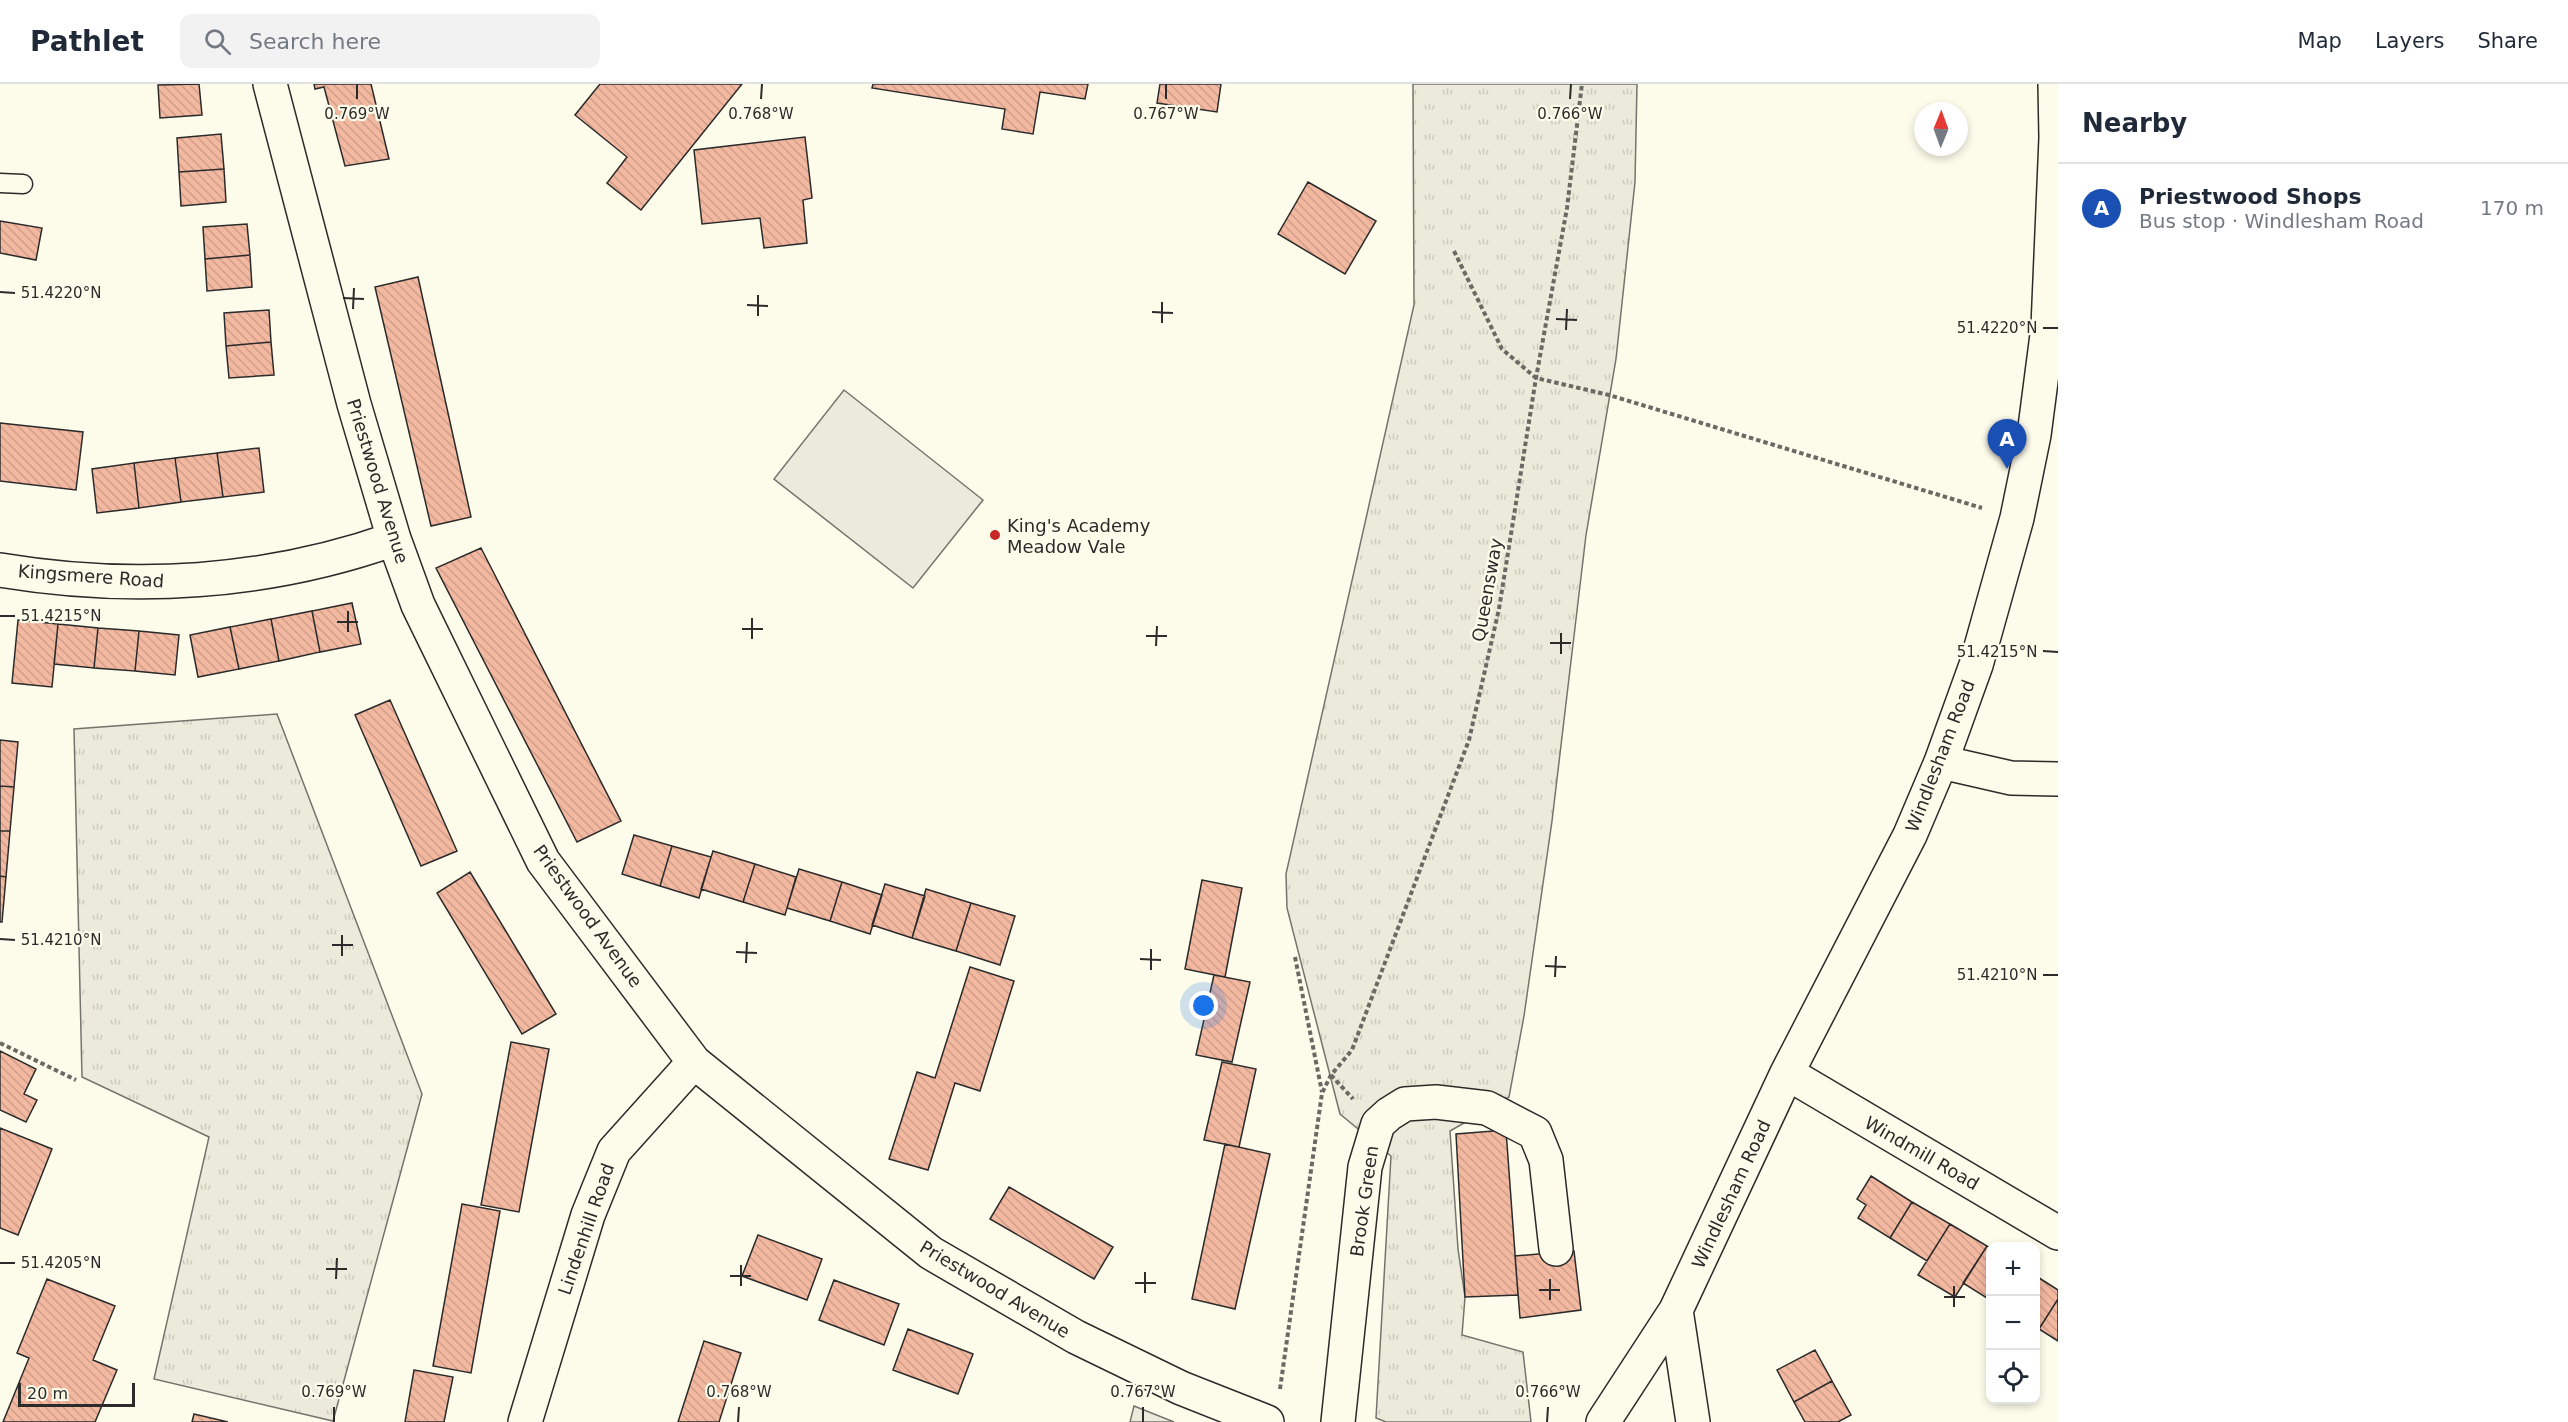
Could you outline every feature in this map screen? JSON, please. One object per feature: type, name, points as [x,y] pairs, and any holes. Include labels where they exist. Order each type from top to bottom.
[{"type":"street","name":"Priestwood Avenue","points":[[270,84],[354,404],[394,538],[418,605],[543,861],[694,1062],[931,1253],[1076,1337],[1181,1388],[1273,1410]]},
{"type":"street","name":"Windlesham Road","points":[[1603,1422],[1676,1310],[1787,1073],[1910,835],[1941,762],[1976,664],[2017,518],[2053,328],[2055,84]]},
{"type":"street","name":"Kingsmere Road","points":[[0,570],[115,582],[185,582],[258,574],[319,562],[394,538]]},
{"type":"street","points":[[1941,762],[2011,778],[2058,779]]},
{"type":"street","name":"Lindenhill Road","points":[[525,1422],[588,1215],[614,1151],[694,1062]]},
{"type":"street","name":"Windmill Road","points":[[1787,1073],[2058,1233]]},
{"type":"street","name":"Brook Green","points":[[1338,1422],[1365,1167],[1378,1125],[1389,1114],[1405,1104],[1436,1102],[1487,1108],[1535,1133],[1546,1160],[1556,1249]]},
{"type":"street","points":[[1676,1310],[1693,1422]]},
{"type":"lane","points":[[0,183],[23,184]]},
{"type":"path","name":"Queensway","points":[[1322,1093],[1331,1075],[1352,1050],[1469,740],[1499,609],[1536,378],[1567,208],[1582,84]]},
{"type":"path","points":[[1454,251],[1502,349],[1536,378],[1609,395],[2017,518]]},
{"type":"path","points":[[1273,1410],[1322,1093],[1295,957]]},
{"type":"path","points":[[0,1043],[76,1080]]},
{"type":"green space","points":[[1413,84],[1637,84],[1635,182],[1616,359],[1586,535],[1552,821],[1524,1016],[1509,1097],[1450,1131],[1458,1249],[1465,1297],[1462,1335],[1523,1352],[1531,1422],[1386,1422],[1376,1418],[1391,1156],[1340,1114],[1287,908],[1286,874],[1414,305]]},
{"type":"green space","points":[[844,390],[983,500],[913,588],[774,479]]},
{"type":"green space","points":[[277,714],[422,1094],[333,1421],[154,1379],[209,1137],[82,1077],[74,729]]},
{"type":"green space","points":[[1134,1406],[1174,1422],[1130,1422]]},
{"type":"building","points":[[199,84],[202,115],[160,118],[158,85]]},
{"type":"building","points":[[314,84],[371,84],[389,159],[345,166],[324,87],[315,89]]},
{"type":"building","points":[[600,84],[742,84],[641,210],[607,183],[627,157],[575,115]]},
{"type":"building","points":[[873,84],[1088,84],[1085,99],[1040,92],[1033,134],[1002,129],[1005,109],[872,88]]},
{"type":"building","points":[[1160,84],[1221,84],[1217,112],[1157,103]]},
{"type":"building","points":[[221,134],[224,169],[179,172],[177,138]]},
{"type":"building","points":[[805,137],[812,198],[803,200],[807,243],[764,248],[760,218],[702,224],[694,150]]},
{"type":"building","points":[[224,169],[226,202],[181,206],[179,172]]},
{"type":"building","points":[[1308,182],[1376,221],[1345,274],[1278,234]]},
{"type":"building","points":[[0,221],[42,228],[36,260],[0,253]]},
{"type":"building","points":[[247,224],[250,255],[205,259],[203,227]]},
{"type":"building","points":[[250,255],[252,287],[207,291],[205,259]]},
{"type":"building","points":[[418,277],[471,517],[431,526],[375,287]]},
{"type":"building","points":[[269,310],[271,342],[226,346],[224,313]]},
{"type":"building","points":[[271,342],[274,375],[229,378],[226,346]]},
{"type":"building","points":[[0,423],[83,432],[76,490],[0,481]]},
{"type":"building","points":[[259,448],[264,492],[223,497],[217,453]]},
{"type":"building","points":[[217,453],[223,497],[181,502],[175,458]]},
{"type":"building","points":[[175,458],[181,502],[139,508],[134,463]]},
{"type":"building","points":[[134,463],[139,508],[97,513],[92,469]]},
{"type":"building","points":[[481,548],[621,821],[577,842],[436,568]]},
{"type":"building","points":[[352,603],[361,644],[320,652],[312,611]]},
{"type":"building","points":[[312,611],[320,652],[279,661],[271,619]]},
{"type":"building","points":[[271,619],[279,661],[239,669],[230,627]]},
{"type":"building","points":[[18,620],[58,624],[52,687],[12,683]]},
{"type":"building","points":[[58,624],[98,628],[94,668],[54,664]]},
{"type":"building","points":[[230,627],[239,669],[198,677],[190,635]]},
{"type":"building","points":[[98,628],[139,631],[135,671],[94,668]]},
{"type":"building","points":[[139,631],[179,635],[175,675],[135,671]]},
{"type":"building","points":[[390,700],[457,851],[421,866],[355,715]]},
{"type":"building","points":[[0,740],[18,742],[14,787],[0,786]]},
{"type":"building","points":[[0,786],[14,787],[10,831],[0,831]]},
{"type":"building","points":[[0,831],[10,831],[6,877],[0,876]]},
{"type":"building","points":[[634,835],[672,846],[660,886],[622,874]]},
{"type":"building","points":[[672,846],[711,857],[699,898],[660,886]]},
{"type":"building","points":[[713,851],[755,864],[743,902],[701,889]]},
{"type":"building","points":[[755,864],[796,877],[785,915],[743,902]]},
{"type":"building","points":[[799,869],[842,882],[830,921],[787,908]]},
{"type":"building","points":[[470,872],[556,1014],[522,1034],[437,893]]},
{"type":"building","points":[[0,876],[6,877],[2,922],[0,922]]},
{"type":"building","points":[[1202,880],[1242,888],[1225,977],[1185,969]]},
{"type":"building","points":[[842,882],[882,895],[870,934],[830,921]]},
{"type":"building","points":[[885,884],[925,896],[912,938],[872,925]]},
{"type":"building","points":[[926,889],[971,903],[956,951],[912,938]]},
{"type":"building","points":[[971,903],[1015,916],[1000,965],[956,951]]},
{"type":"building","points":[[970,967],[1014,981],[980,1091],[955,1083],[928,1170],[889,1159],[917,1072],[935,1078]]},
{"type":"building","points":[[1214,975],[1250,982],[1232,1062],[1196,1055]]},
{"type":"building","points":[[511,1042],[549,1049],[519,1212],[481,1205]]},
{"type":"building","points":[[0,1051],[36,1069],[24,1094],[37,1100],[26,1122],[0,1110]]},
{"type":"building","points":[[1222,1062],[1256,1069],[1239,1147],[1204,1140]]},
{"type":"building","points":[[0,1128],[52,1149],[18,1235],[0,1228]]},
{"type":"building","points":[[1506,1130],[1518,1295],[1465,1297],[1456,1134]]},
{"type":"building","points":[[1225,1144],[1270,1154],[1235,1309],[1192,1299]]},
{"type":"building","points":[[1871,1176],[1912,1202],[1890,1238],[1858,1218],[1866,1205],[1857,1199]]},
{"type":"building","points":[[1009,1187],[1113,1247],[1094,1279],[990,1219]]},
{"type":"building","points":[[1912,1202],[1950,1224],[1927,1261],[1890,1238]]},
{"type":"building","points":[[462,1204],[500,1211],[471,1373],[433,1366]]},
{"type":"building","points":[[1950,1224],[1986,1245],[1955,1297],[1918,1275]]},
{"type":"building","points":[[758,1235],[822,1259],[807,1300],[742,1276]]},
{"type":"building","points":[[1986,1248],[1986,1297],[1963,1283]]},
{"type":"building","points":[[1574,1251],[1581,1310],[1520,1318],[1515,1256]]},
{"type":"building","points":[[47,1279],[115,1306],[93,1360],[117,1370],[95,1422],[3,1422],[29,1358],[17,1353]]},
{"type":"building","points":[[2040,1279],[2058,1290],[2058,1299],[2040,1327]]},
{"type":"building","points":[[834,1280],[899,1304],[884,1345],[819,1320]]},
{"type":"building","points":[[2058,1299],[2058,1341],[2040,1327]]},
{"type":"building","points":[[908,1329],[973,1354],[958,1394],[893,1370]]},
{"type":"building","points":[[704,1341],[741,1353],[719,1422],[678,1422]]},
{"type":"building","points":[[1815,1350],[1832,1381],[1794,1402],[1777,1370]]},
{"type":"building","points":[[414,1370],[453,1377],[444,1422],[405,1422]]},
{"type":"building","points":[[1832,1381],[1851,1415],[1838,1422],[1805,1422],[1794,1402]]},
{"type":"building","points":[[194,1414],[228,1422],[192,1422]]},
{"type":"place","name":"Priestwood Shops","points":[[2007,469]]},
{"type":"place","name":"King's Academy Meadow Vale","points":[[995,535]]}]
